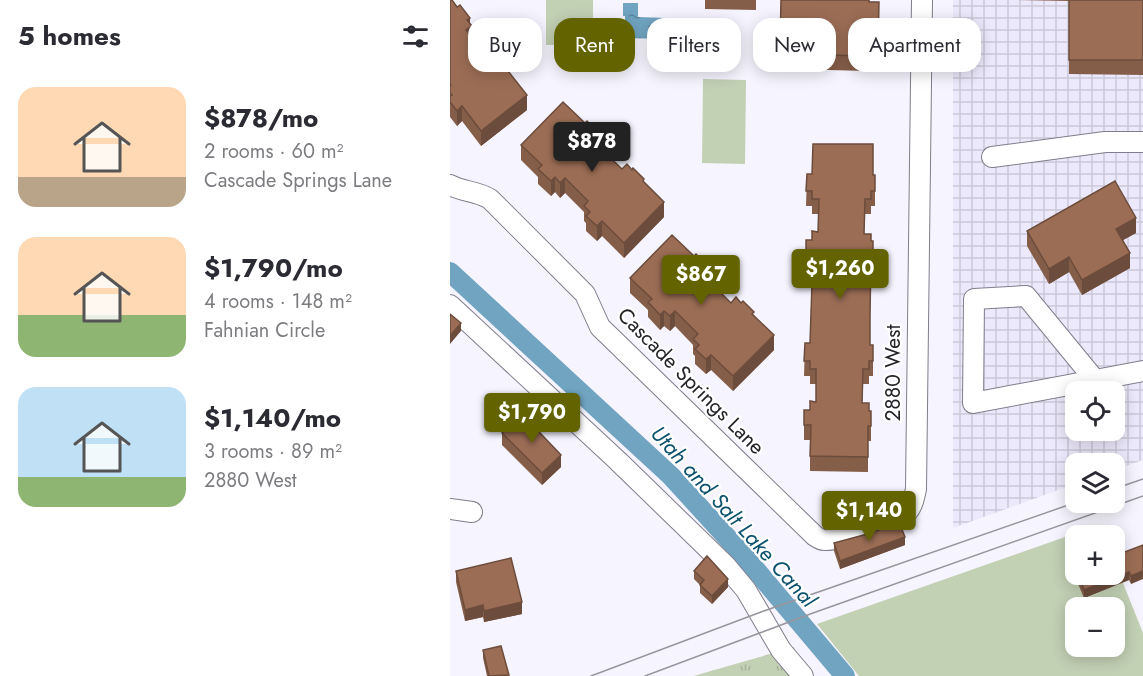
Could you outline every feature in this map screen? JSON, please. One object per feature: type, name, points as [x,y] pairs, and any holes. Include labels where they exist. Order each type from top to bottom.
[{"type":"street","name":"2880 West","points":[[824,540],[837,539],[895,519],[907,513],[914,502],[922,0]]},
{"type":"street","points":[[992,157],[1105,142],[1143,142]]},
{"type":"street","name":"Cascade Springs Lane","points":[[450,184],[462,191],[481,193],[490,199],[585,294],[600,327],[805,528],[824,540]]},
{"type":"street","points":[[1095,380],[1026,296],[974,299],[974,403],[1143,371]]},
{"type":"street","points":[[450,305],[618,461],[726,566],[746,590],[781,650],[803,676]]},
{"type":"street","points":[[450,510],[472,512]]},
{"type":"shaded area","points":[[953,0],[1143,0],[1143,460],[1125,466],[1125,453],[1065,453],[1065,488],[953,528],[953,72],[981,72],[981,18],[953,18]]},
{"type":"green space","points":[[546,0],[593,0],[593,18],[554,18],[554,45],[546,45]]},
{"type":"green space","points":[[703,79],[746,80],[745,164],[702,163]]},
{"type":"green space","points":[[1065,537],[1065,585],[1124,585],[1143,633],[1143,676],[859,676],[817,624]]},
{"type":"green space","points":[[794,647],[803,676],[694,676],[697,675]]},
{"type":"water","points":[[623,3],[638,3],[638,17],[667,18],[647,18],[647,39],[635,38],[635,18],[623,16]]},
{"type":"building","points":[[450,0],[452,0],[457,7],[460,5],[470,18],[467,20],[468,29],[466,30],[468,32],[468,72],[509,72],[527,95],[481,131],[462,106],[457,111],[450,102],[452,95]]},
{"type":"building","points":[[781,0],[879,2],[879,18],[848,18],[848,55],[836,55],[836,18],[781,18]]},
{"type":"building","points":[[1069,0],[1143,0],[1143,60],[1069,60]]},
{"type":"building","points":[[563,102],[598,132],[596,135],[601,140],[597,145],[622,169],[627,164],[632,170],[633,168],[664,202],[624,243],[602,221],[597,226],[586,216],[590,212],[584,206],[588,201],[565,178],[560,183],[555,177],[551,181],[538,169],[542,165],[521,145]]},
{"type":"building","points":[[813,144],[873,144],[875,191],[871,191],[871,199],[865,199],[864,234],[871,234],[871,241],[873,241],[870,345],[873,345],[873,361],[869,361],[869,369],[863,369],[862,403],[869,403],[869,411],[871,411],[871,426],[868,426],[868,457],[810,456],[811,425],[804,425],[804,410],[810,410],[810,401],[816,402],[816,369],[810,369],[810,361],[804,361],[805,343],[810,343],[813,255],[806,255],[806,240],[812,240],[812,231],[818,232],[819,199],[812,199],[812,191],[806,191],[807,174],[812,174]]},
{"type":"building","points":[[1115,181],[1136,218],[1116,229],[1130,253],[1082,280],[1069,257],[1049,269],[1027,231]]},
{"type":"building","points":[[672,235],[708,266],[705,268],[711,273],[706,278],[731,303],[736,297],[741,303],[743,301],[754,312],[752,314],[774,335],[733,376],[711,355],[706,359],[695,349],[699,345],[693,339],[698,334],[675,311],[670,316],[664,311],[660,315],[648,302],[652,299],[630,278]]},
{"type":"building","points":[[450,314],[461,323],[450,336]]},
{"type":"building","points":[[522,414],[561,455],[542,473],[502,433]]},
{"type":"building","points":[[899,522],[905,537],[840,561],[834,543],[871,533]]},
{"type":"building","points":[[1143,545],[1143,571],[1131,576],[1129,572],[1125,574],[1125,552]]},
{"type":"building","points":[[707,556],[728,579],[712,596],[700,585],[704,580],[694,571]]},
{"type":"building","points":[[511,558],[522,602],[484,611],[483,605],[465,610],[456,571]]},
{"type":"building","points":[[1082,585],[1096,585],[1084,590]]},
{"type":"building","points":[[501,646],[509,675],[489,676],[483,650]]},
{"type":"waterway","name":"Utah and Salt Lake Canal","points":[[450,272],[671,476],[744,556],[845,676]]},
{"type":"tram line","points":[[1125,485],[1143,479]]},
{"type":"tram line","points":[[645,676],[813,613],[1143,496]]},
{"type":"tram line","points":[[591,676],[761,612],[1065,506]]}]
